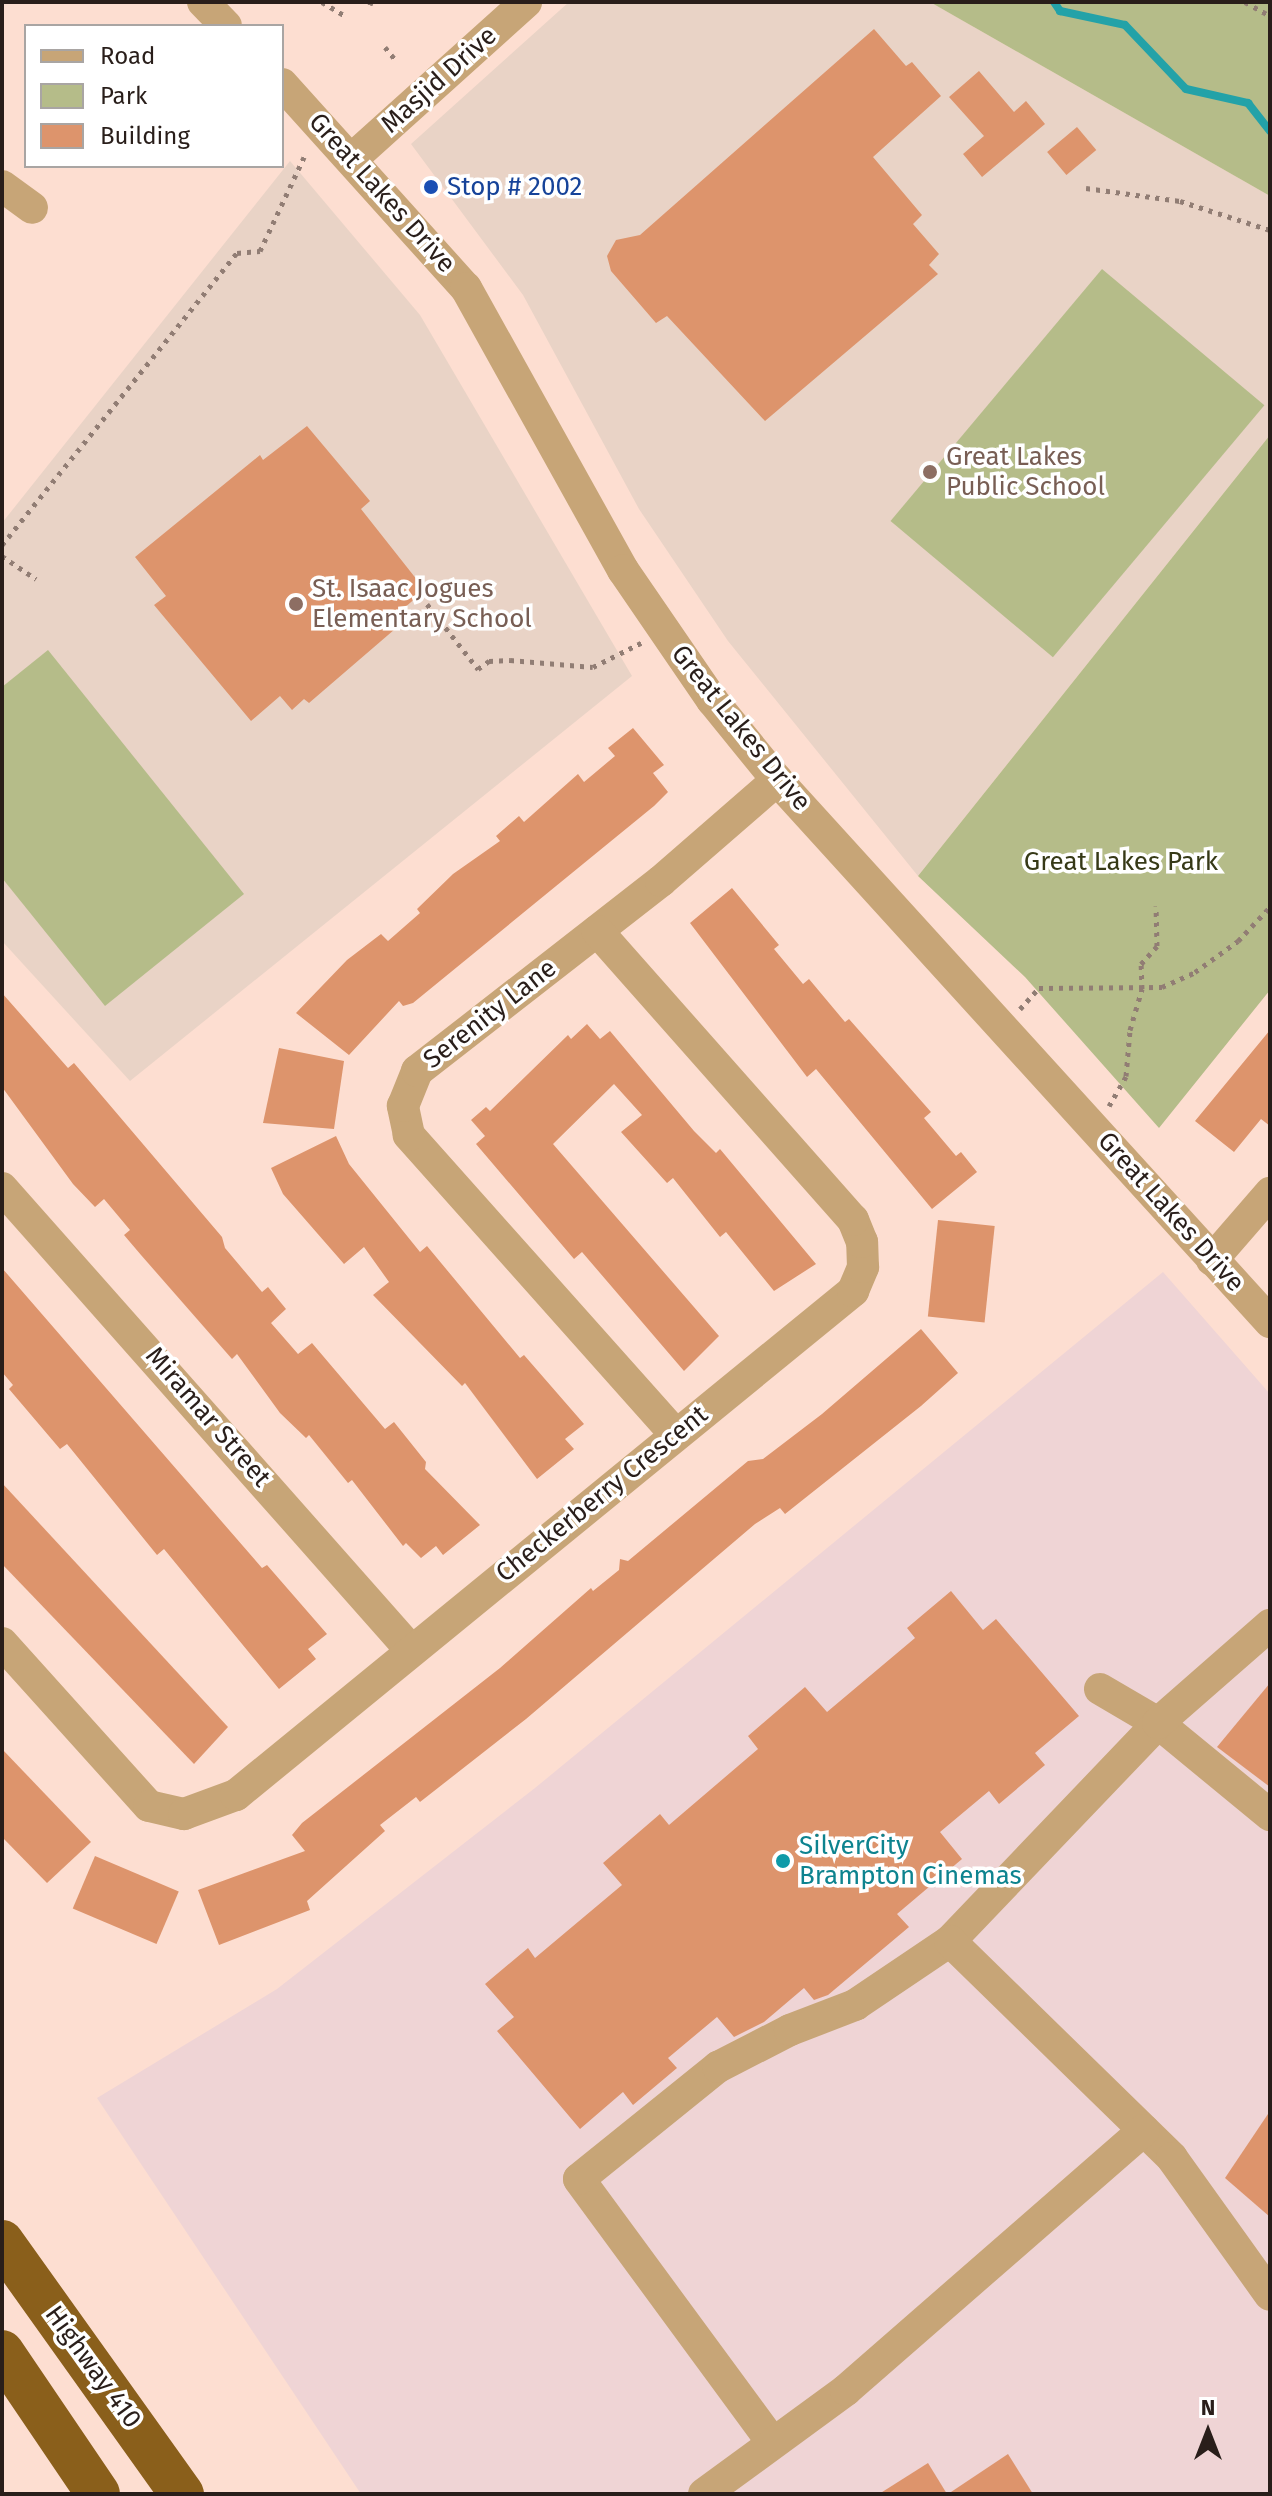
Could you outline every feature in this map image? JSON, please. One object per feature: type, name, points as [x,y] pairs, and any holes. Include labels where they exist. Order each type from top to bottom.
[{"type":"highway","name":"Highway 410","points":[[2,2242],[182,2494]]},
{"type":"highway","points":[[2,2352],[98,2494]]},
{"type":"street","points":[[203,2],[224,24]]},
{"type":"street","name":"Masjid Drive","points":[[353,158],[526,2]]},
{"type":"street","name":"Great Lakes Drive","points":[[284,86],[353,158],[466,288],[623,570],[663,630],[777,780],[1270,1322]]},
{"type":"street","points":[[2,186],[32,208]]},
{"type":"street","name":"Serenity Lane","points":[[676,1435],[409,1135],[403,1106],[417,1071],[597,931],[777,780]]},
{"type":"street","name":"Checkerberry Crescent","points":[[2,1643],[149,1806],[184,1814],[236,1795],[410,1649],[853,1291],[863,1267],[862,1242],[853,1220],[597,931]]},
{"type":"street","name":"Miramar Street","points":[[2,1188],[410,1649]]},
{"type":"street","points":[[1212,1260],[1270,1193]]},
{"type":"street","points":[[772,2442],[579,2179],[718,2067],[790,2030],[855,2005],[950,1941],[1158,1723],[1270,1625]]},
{"type":"street","points":[[1100,1689],[1158,1723],[1270,1815]]},
{"type":"street","points":[[950,1941],[1172,2158],[1270,2295]]},
{"type":"street","points":[[704,2494],[846,2390],[1144,2130]]},
{"type":"path","points":[[322,2],[345,16]]},
{"type":"path","points":[[1245,2],[1270,16]]},
{"type":"path","points":[[385,47],[397,62]]},
{"type":"path","points":[[2,545],[237,253],[260,251],[304,157]]},
{"type":"path","points":[[1086,188],[1180,201],[1270,230]]},
{"type":"path","points":[[2,556],[36,579]]},
{"type":"path","points":[[427,604],[478,669],[489,661],[510,660],[593,667],[663,630]]},
{"type":"path","points":[[1095,1127],[1126,1076],[1130,1030],[1142,989],[1141,964],[1157,946],[1156,906]]},
{"type":"path","points":[[1003,1026],[1039,988],[1162,987],[1195,972],[1238,941],[1270,907]]},
{"type":"shaded area","name":"Great Lakes Public School","points":[[569,2],[930,2],[1270,196],[1270,435],[918,876],[728,641],[639,509],[523,295],[411,144]]},
{"type":"shaded area","name":"St. Isaac Jogues Elementary School","points":[[290,161],[420,315],[632,676],[130,1081],[2,941],[2,523]]},
{"type":"shaded area","points":[[1163,1272],[1270,1394],[1270,2494],[361,2494],[97,2098],[277,1989],[535,1788]]},
{"type":"green space","points":[[930,2],[1270,2],[1270,196]]},
{"type":"green space","points":[[1102,269],[1264,405],[1053,657],[891,521]]},
{"type":"green space","name":"Great Lakes Park","points":[[1270,435],[1270,990],[1159,1128],[1025,977],[918,876]]},
{"type":"green space","points":[[48,650],[244,894],[105,1006],[2,878],[2,687]]},
{"type":"building","points":[[874,29],[906,66],[912,62],[941,96],[873,157],[922,215],[913,224],[939,254],[929,265],[938,274],[765,421],[667,316],[656,323],[611,271],[607,256],[616,240],[640,235]]},
{"type":"building","points":[[979,71],[1014,112],[1026,101],[1045,124],[982,177],[963,154],[984,136],[949,97]]},
{"type":"building","points":[[1077,127],[1096,150],[1066,175],[1047,152]]},
{"type":"building","points":[[307,426],[370,501],[361,509],[425,590],[396,615],[402,623],[309,703],[304,699],[292,710],[280,696],[251,721],[154,605],[166,596],[135,557],[260,455],[263,460]]},
{"type":"building","points":[[633,728],[664,765],[653,773],[668,792],[654,806],[413,1003],[403,1006],[399,1001],[349,1055],[296,1013],[347,960],[381,934],[388,941],[420,913],[417,909],[453,874],[500,841],[496,836],[519,816],[524,822],[578,774],[584,782],[615,756],[608,748]]},
{"type":"building","points":[[732,888],[779,945],[774,949],[803,984],[809,979],[845,1022],[849,1019],[931,1112],[924,1118],[956,1156],[961,1152],[977,1172],[932,1209],[816,1069],[807,1077],[690,923]]},
{"type":"building","points":[[2,993],[68,1068],[74,1063],[222,1237],[225,1248],[262,1292],[268,1287],[286,1309],[271,1323],[298,1354],[312,1343],[385,1429],[394,1422],[426,1462],[425,1469],[480,1525],[443,1555],[436,1546],[421,1558],[406,1543],[403,1546],[352,1480],[348,1483],[309,1435],[306,1438],[280,1413],[237,1354],[232,1359],[141,1255],[124,1235],[130,1230],[104,1199],[95,1207],[73,1184],[2,1087]]},
{"type":"building","points":[[587,1024],[600,1039],[610,1031],[694,1131],[716,1153],[720,1149],[816,1264],[774,1291],[726,1232],[720,1237],[673,1178],[667,1183],[621,1132],[642,1115],[614,1084],[553,1144],[719,1336],[684,1371],[582,1252],[574,1259],[476,1144],[485,1136],[471,1120],[486,1107],[490,1111],[568,1035],[571,1039]]},
{"type":"building","points":[[1270,1030],[1270,1126],[1261,1119],[1234,1152],[1195,1121]]},
{"type":"building","points":[[279,1048],[344,1061],[334,1129],[263,1123]]},
{"type":"building","points":[[336,1136],[349,1164],[420,1252],[427,1246],[520,1358],[524,1355],[584,1424],[565,1439],[574,1449],[537,1479],[465,1383],[462,1386],[373,1295],[389,1282],[364,1247],[344,1264],[283,1194],[271,1168]]},
{"type":"building","points":[[938,1220],[995,1226],[985,1322],[928,1316]]},
{"type":"building","points":[[2,1268],[262,1568],[267,1565],[327,1634],[308,1649],[316,1659],[279,1689],[164,1549],[157,1555],[67,1444],[60,1449],[9,1389],[13,1385],[2,1372]]},
{"type":"building","points":[[921,1329],[958,1373],[921,1406],[785,1514],[780,1508],[755,1524],[526,1719],[420,1802],[416,1797],[380,1825],[385,1831],[307,1901],[310,1910],[219,1945],[198,1890],[305,1851],[292,1835],[302,1823],[500,1668],[591,1588],[593,1591],[619,1570],[620,1559],[628,1561],[748,1461],[763,1459],[822,1414]]},
{"type":"building","points":[[2,1483],[228,1727],[194,1764],[2,1564]]},
{"type":"building","name":"SilverCity Brampton Cinemas","points":[[951,1591],[983,1630],[996,1619],[1079,1716],[1035,1753],[1045,1765],[999,1804],[989,1791],[940,1832],[962,1859],[897,1914],[909,1927],[828,1995],[814,2000],[804,1988],[764,2022],[734,2037],[717,2017],[668,2058],[677,2068],[633,2105],[623,2092],[580,2129],[497,2031],[514,2017],[485,1984],[528,1948],[535,1958],[622,1885],[603,1863],[660,1814],[669,1825],[758,1749],[748,1736],[805,1687],[827,1712],[915,1638],[907,1628]]},
{"type":"building","points":[[1270,1683],[1270,1787],[1217,1747]]},
{"type":"building","points":[[2,1749],[91,1842],[47,1883],[2,1837]]},
{"type":"building","points":[[95,1856],[179,1892],[156,1944],[73,1908]]},
{"type":"building","points":[[1270,2111],[1270,2217],[1225,2178]]},
{"type":"building","points":[[1008,2454],[1033,2494],[948,2494]]},
{"type":"building","points":[[928,2463],[947,2494],[879,2494]]},
{"type":"waterway","points":[[1054,2],[1060,11],[1125,25],[1186,89],[1248,103],[1270,131]]},
{"type":"place","name":"Stop # 2002","points":[[431,187]]},
{"type":"place","name":"Great Lakes Public School","points":[[930,472]]},
{"type":"place","name":"St. Isaac Jogues Elementary School","points":[[296,604]]},
{"type":"place","name":"SilverCity Brampton Cinemas","points":[[783,1861]]}]
